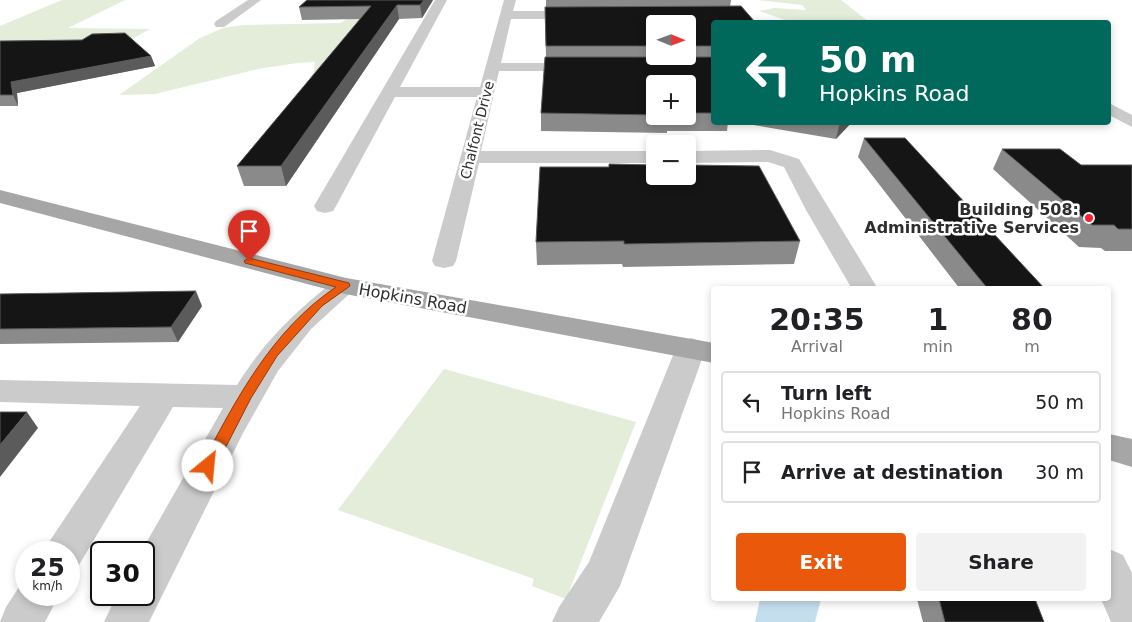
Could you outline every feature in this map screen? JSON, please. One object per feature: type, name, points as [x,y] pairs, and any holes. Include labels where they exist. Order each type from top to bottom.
[{"type":"main road","name":"Hopkins Road","points":[[0,196],[345,286],[702,350]]},
{"type":"main road","points":[[1111,447],[1132,452]]},
{"type":"street","points":[[220,24],[255,0]]},
{"type":"street","points":[[325,206],[441,0]]},
{"type":"street","points":[[508,8],[592,15]]},
{"type":"street","name":"Chalfont Drive","points":[[444,261],[508,8]]},
{"type":"street","points":[[492,67],[598,67]]},
{"type":"street","points":[[390,92],[486,92]]},
{"type":"street","points":[[1111,109],[1132,122]]},
{"type":"street","points":[[470,157],[646,156]]},
{"type":"street","points":[[696,156],[770,156],[792,163],[817,210],[863,286]]},
{"type":"street","points":[[155,567],[245,397],[272,353],[318,304],[345,286]]},
{"type":"street","points":[[574,622],[605,573],[702,350]]},
{"type":"street","points":[[0,391],[245,397]]},
{"type":"street","points":[[72,541],[164,395]]},
{"type":"street","points":[[1111,573],[1132,620]]},
{"type":"street","points":[[21,622],[31,606]]},
{"type":"street","points":[[126,622],[134,606]]},
{"type":"green space","points":[[62,0],[125,0],[68,28],[150,29],[52,84],[0,83],[0,26]]},
{"type":"green space","points":[[382,0],[312,83],[315,62],[258,69],[155,94],[119,95],[200,38],[223,28],[243,25],[340,23]]},
{"type":"green space","points":[[757,0],[841,0],[866,20],[785,20],[759,11],[774,8],[806,10],[802,5]]},
{"type":"green space","points":[[444,369],[636,422],[566,599],[532,586],[534,579],[338,510]]},
{"type":"water","points":[[760,601],[820,601],[815,622],[755,622]]},
{"type":"building","points":[[307,0],[424,0],[420,5],[397,5],[281,166],[237,166],[371,6],[299,7]]},
{"type":"building","points":[[741,6],[753,20],[711,20],[711,46],[696,46],[696,15],[646,15],[646,46],[546,46],[545,7]]},
{"type":"building","points":[[125,33],[151,56],[11,82],[13,95],[0,95],[0,41],[82,40],[92,34]]},
{"type":"building","points":[[545,57],[646,57],[646,65],[696,65],[696,57],[711,57],[711,113],[696,113],[696,75],[646,75],[646,115],[541,113]]},
{"type":"building","points":[[864,138],[905,138],[1042,286],[986,286]]},
{"type":"building","points":[[1002,149],[1060,149],[1081,165],[1132,165],[1132,229],[1118,229],[1114,225],[1092,225]]},
{"type":"building","points":[[609,164],[646,165],[646,185],[696,185],[696,165],[759,166],[800,241],[624,244],[624,241],[536,242],[540,167],[609,167]]},
{"type":"building","points":[[196,291],[171,327],[0,329],[0,294]]},
{"type":"building","points":[[0,412],[27,412],[0,445]]},
{"type":"building","points":[[940,601],[1036,601],[1044,622],[945,622]]},
{"type":"place","name":"Building 508: Administrative Services","points":[[1089,218]]},
{"type":"route","points":[[208,466],[245,397],[272,353],[318,304],[345,286],[249,261]]}]
